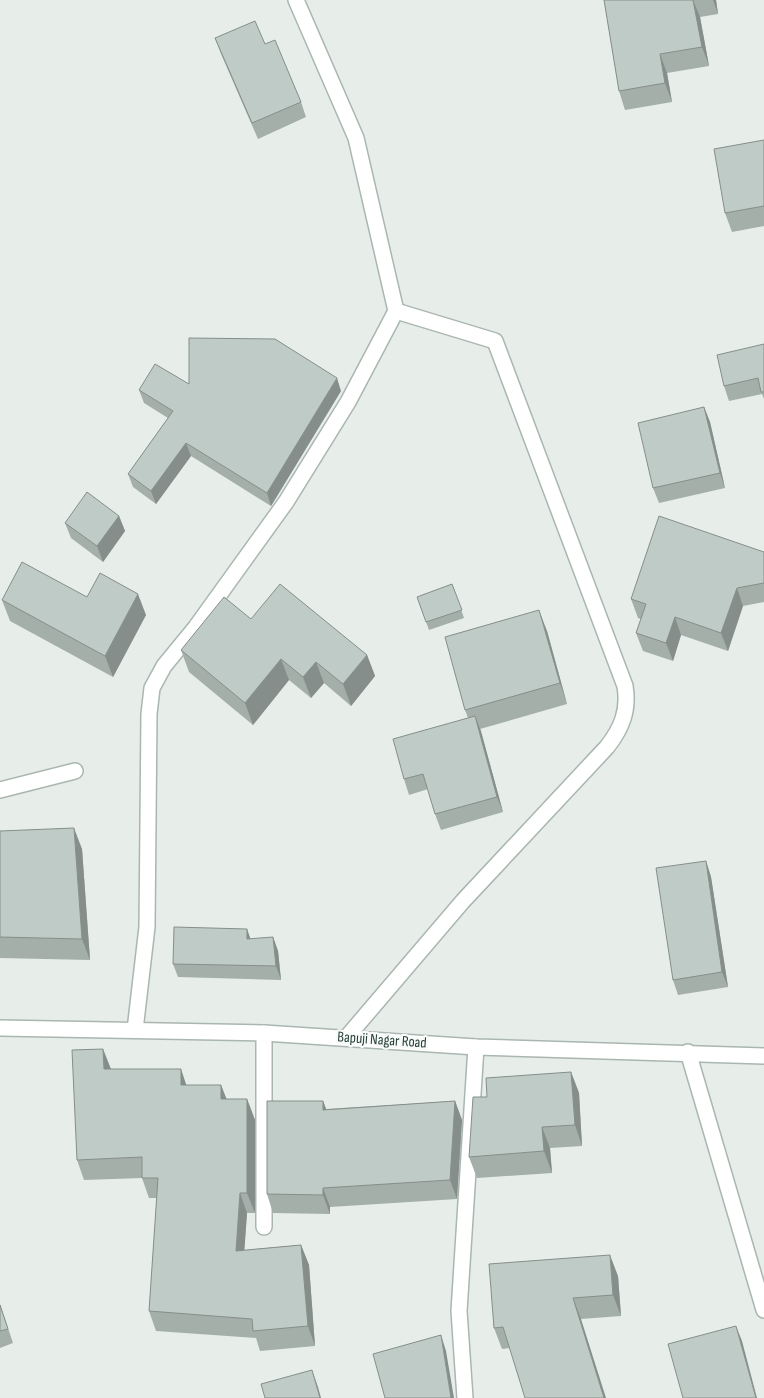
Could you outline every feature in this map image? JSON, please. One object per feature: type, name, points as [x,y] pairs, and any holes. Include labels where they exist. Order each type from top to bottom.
[{"type":"street","points":[[135,1030],[147,927],[149,714],[152,688],[164,666],[196,627],[286,502],[348,402],[396,311],[356,138],[296,0]]},
{"type":"street","points":[[347,1037],[463,901],[607,747],[621,725],[627,705],[625,686],[494,341],[396,311]]},
{"type":"street","points":[[0,790],[75,771]]},
{"type":"street","name":"Bapuji Nagar Road","points":[[0,1028],[264,1033],[476,1047],[688,1052],[764,1056]]},
{"type":"street","points":[[264,1033],[264,1227]]},
{"type":"street","points":[[465,1398],[460,1310],[476,1047]]},
{"type":"street","points":[[688,1052],[764,1310]]},
{"type":"building","points":[[604,0],[693,0],[702,47],[660,54],[665,83],[619,91]]},
{"type":"building","points":[[255,21],[265,44],[275,40],[301,102],[252,123],[215,38]]},
{"type":"building","points":[[764,140],[764,206],[725,213],[714,149]]},
{"type":"building","points":[[189,338],[275,339],[337,378],[267,493],[186,443],[151,491],[128,474],[173,411],[139,390],[155,364],[189,384]]},
{"type":"building","points":[[764,344],[764,392],[761,392],[758,378],[724,386],[717,355]]},
{"type":"building","points":[[704,407],[720,473],[653,488],[638,423]]},
{"type":"building","points":[[87,492],[119,516],[97,546],[65,523]]},
{"type":"building","points":[[659,516],[764,552],[764,583],[737,588],[721,633],[675,617],[666,643],[636,633],[646,604],[631,599]]},
{"type":"building","points":[[22,562],[87,597],[100,573],[138,594],[105,656],[2,600]]},
{"type":"building","points":[[280,584],[367,655],[343,684],[316,662],[303,677],[281,659],[245,703],[181,650],[224,597],[251,619]]},
{"type":"building","points":[[452,584],[462,610],[426,622],[417,597]]},
{"type":"building","points":[[539,610],[560,683],[465,710],[445,637]]},
{"type":"building","points":[[475,716],[497,797],[435,814],[423,774],[404,779],[393,739]]},
{"type":"building","points":[[74,828],[82,939],[0,937],[0,831]]},
{"type":"building","points":[[706,861],[722,972],[673,980],[656,868]]},
{"type":"building","points":[[174,927],[247,929],[247,939],[273,937],[276,966],[173,964]]},
{"type":"building","points":[[103,1049],[104,1069],[181,1069],[181,1085],[221,1085],[221,1099],[247,1099],[247,1193],[240,1193],[236,1251],[301,1245],[308,1326],[253,1331],[252,1319],[149,1311],[158,1178],[142,1178],[142,1157],[77,1160],[72,1050]]},
{"type":"building","points":[[571,1072],[575,1125],[542,1127],[544,1151],[469,1157],[473,1097],[487,1097],[486,1078]]},
{"type":"building","points":[[267,1101],[323,1101],[323,1110],[455,1101],[450,1180],[323,1188],[323,1195],[267,1194]]},
{"type":"building","points":[[610,1255],[613,1295],[573,1298],[604,1398],[525,1398],[503,1327],[494,1328],[489,1264]]},
{"type":"building","points":[[0,1305],[8,1329],[0,1331]]},
{"type":"building","points":[[736,1326],[756,1398],[683,1398],[668,1344]]},
{"type":"building","points":[[441,1335],[451,1398],[385,1398],[373,1354]]},
{"type":"building","points":[[312,1370],[320,1398],[265,1398],[261,1384]]}]
